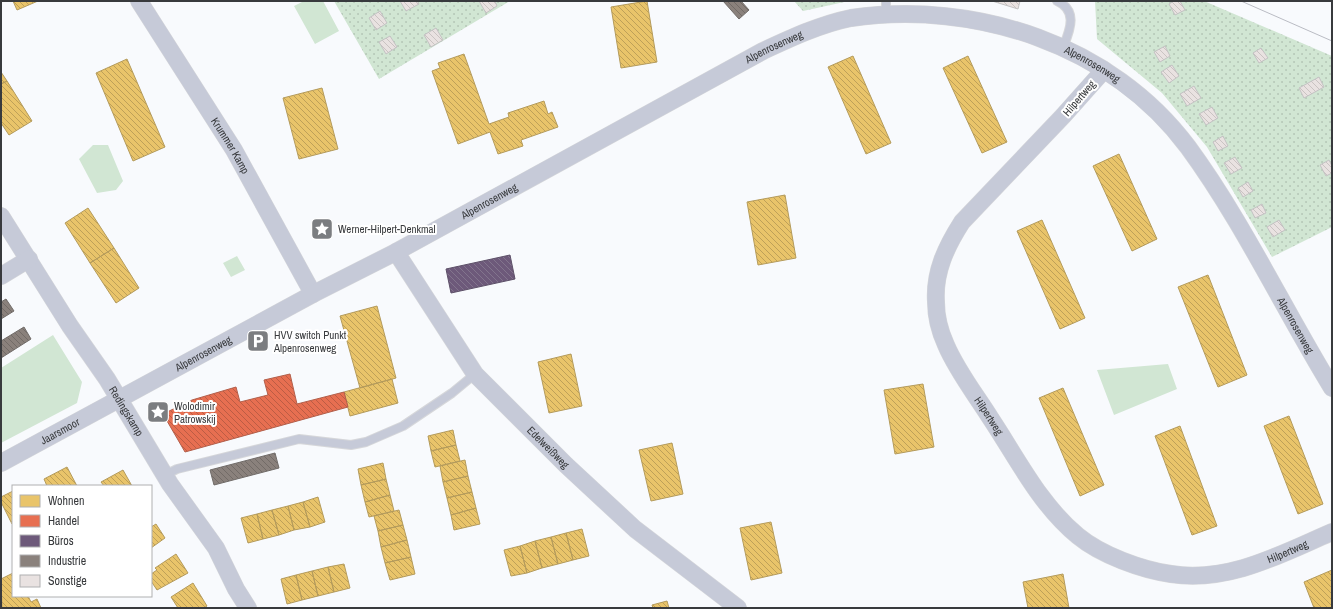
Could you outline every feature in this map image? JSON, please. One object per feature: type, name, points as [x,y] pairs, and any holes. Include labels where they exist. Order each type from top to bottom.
[{"type":"street","name":"Krummer Kamp","points":[[139,1],[234,150],[313,294]]},
{"type":"street","name":"Alpenrosenweg","points":[[118,399],[313,294],[396,252],[763,51],[811,31],[886,7],[959,14],[997,20],[1031,31],[1064,45],[1104,70],[1133,91],[1158,112],[1188,147],[1228,207],[1332,388]]},
{"type":"street","name":"Hilpertweg","points":[[1104,70],[1063,116],[962,222],[952,238],[943,257],[936,284],[938,320],[947,346],[975,394],[1046,503],[1063,523],[1079,537],[1102,551],[1125,561],[1172,575],[1214,574],[1229,572],[1256,564],[1332,532]]},
{"type":"street","name":"Redingskamp","points":[[1,216],[165,475],[216,548],[236,589],[248,608]]},
{"type":"street","name":"Edelweißweg","points":[[396,252],[475,374],[566,465],[635,529],[738,608]]},
{"type":"street","points":[[1,276],[29,259]]},
{"type":"street","name":"Jaarsmoor","points":[[1,463],[118,399]]},
{"type":"lane","points":[[1057,1],[1069,10],[1071,17],[1072,25],[1064,45]]},
{"type":"lane","points":[[165,475],[177,469],[299,439],[351,445],[366,442],[403,426],[452,393],[475,374]]},
{"type":"green space","points":[[304,1],[323,1],[339,31],[315,44],[294,6]]},
{"type":"green space","points":[[334,1],[510,1],[379,79]]},
{"type":"green space","points":[[794,1],[849,1],[803,11]]},
{"type":"green space","points":[[1095,1],[1204,1],[1332,56],[1332,227],[1272,257],[1207,147],[1162,93],[1097,39]]},
{"type":"green space","points":[[93,145],[108,145],[123,181],[116,190],[97,193],[79,159]]},
{"type":"green space","points":[[237,256],[245,270],[231,277],[223,263]]},
{"type":"green space","points":[[53,335],[82,382],[77,403],[1,443],[1,368]]},
{"type":"green space","points":[[1168,364],[1177,389],[1114,415],[1097,370]]},
{"type":"building: Wohnen","points":[[13,1],[38,1],[17,10]]},
{"type":"building: Wohnen","points":[[647,1],[657,62],[621,68],[611,7]]},
{"type":"building: Wohnen","points":[[464,54],[489,124],[509,117],[508,113],[544,101],[548,114],[552,112],[558,127],[521,140],[523,146],[498,154],[490,132],[458,144],[432,71],[440,68],[438,63]]},
{"type":"building: Wohnen","points":[[853,56],[891,143],[866,154],[828,67]]},
{"type":"building: Wohnen","points":[[968,56],[1007,142],[982,153],[943,68]]},
{"type":"building: Wohnen","points":[[127,59],[165,147],[133,161],[96,73]]},
{"type":"building: Wohnen","points":[[1,72],[7,81],[1,84]]},
{"type":"building: Wohnen","points":[[7,81],[32,121],[9,135],[1,123],[1,84]]},
{"type":"building: Wohnen","points":[[322,88],[338,149],[299,159],[283,98]]},
{"type":"building: Wohnen","points":[[1119,154],[1157,239],[1132,251],[1093,166]]},
{"type":"building: Wohnen","points":[[785,195],[796,258],[758,265],[747,202]]},
{"type":"building: Wohnen","points":[[88,208],[114,248],[90,263],[65,223]]},
{"type":"building: Wohnen","points":[[1042,220],[1085,318],[1060,329],[1017,231]]},
{"type":"building: Wohnen","points":[[114,248],[139,288],[116,303],[90,263]]},
{"type":"building: Wohnen","points":[[1208,275],[1247,375],[1218,387],[1178,287]]},
{"type":"building: Wohnen","points":[[377,306],[396,378],[360,388],[340,316]]},
{"type":"building: Wohnen","points":[[571,354],[582,406],[549,413],[538,362]]},
{"type":"building: Wohnen","points":[[392,379],[398,403],[350,416],[344,392]]},
{"type":"building: Wohnen","points":[[923,384],[934,447],[895,454],[884,390]]},
{"type":"building: Wohnen","points":[[1063,388],[1104,485],[1080,496],[1039,398]]},
{"type":"building: Wohnen","points":[[1289,416],[1323,504],[1298,514],[1264,426]]},
{"type":"building: Wohnen","points":[[1180,426],[1217,526],[1192,535],[1155,436]]},
{"type":"building: Wohnen","points":[[453,430],[456,445],[431,451],[428,436]]},
{"type":"building: Wohnen","points":[[672,443],[683,494],[651,501],[639,450]]},
{"type":"building: Wohnen","points":[[456,445],[460,461],[435,467],[431,451]]},
{"type":"building: Wohnen","points":[[465,460],[468,476],[443,482],[440,466]]},
{"type":"building: Wohnen","points":[[383,463],[386,479],[361,485],[358,469]]},
{"type":"building: Wohnen","points":[[67,467],[76,485],[47,485],[44,479]]},
{"type":"building: Wohnen","points":[[123,470],[131,485],[103,485],[101,482]]},
{"type":"building: Wohnen","points":[[468,476],[472,492],[447,498],[443,482]]},
{"type":"building: Wohnen","points":[[386,479],[390,495],[365,502],[361,485]]},
{"type":"building: Wohnen","points":[[12,492],[12,524],[1,502],[1,497]]},
{"type":"building: Wohnen","points":[[472,492],[476,508],[451,515],[447,498]]},
{"type":"building: Wohnen","points":[[390,495],[394,511],[369,517],[365,502]]},
{"type":"building: Wohnen","points":[[318,497],[325,522],[310,527],[303,502]]},
{"type":"building: Wohnen","points":[[303,502],[310,527],[294,530],[288,506]]},
{"type":"building: Wohnen","points":[[288,506],[294,530],[279,535],[272,510]]},
{"type":"building: Wohnen","points":[[476,508],[480,524],[454,530],[451,515]]},
{"type":"building: Wohnen","points":[[272,510],[279,535],[263,539],[257,514]]},
{"type":"building: Wohnen","points":[[399,510],[403,525],[378,531],[374,516]]},
{"type":"building: Wohnen","points":[[257,514],[263,539],[248,543],[241,518]]},
{"type":"building: Wohnen","points":[[771,522],[782,573],[751,580],[740,528]]},
{"type":"building: Wohnen","points":[[156,524],[165,538],[152,547],[152,526]]},
{"type":"building: Wohnen","points":[[403,525],[407,540],[381,547],[378,531]]},
{"type":"building: Wohnen","points":[[582,529],[589,556],[573,560],[566,533]]},
{"type":"building: Wohnen","points":[[566,533],[573,560],[558,564],[551,537]]},
{"type":"building: Wohnen","points":[[551,537],[558,564],[542,568],[535,541]]},
{"type":"building: Wohnen","points":[[407,540],[411,557],[385,563],[381,547]]},
{"type":"building: Wohnen","points":[[535,541],[542,568],[527,573],[520,546]]},
{"type":"building: Wohnen","points":[[520,546],[527,573],[511,576],[504,550]]},
{"type":"building: Wohnen","points":[[176,554],[188,573],[157,590],[152,582],[152,573],[157,570],[155,568]]},
{"type":"building: Wohnen","points":[[411,557],[415,574],[390,580],[385,563]]},
{"type":"building: Wohnen","points":[[344,564],[350,588],[334,592],[328,567]]},
{"type":"building: Wohnen","points":[[328,567],[334,592],[318,596],[312,571]]},
{"type":"building: Wohnen","points":[[1332,570],[1332,608],[1314,608],[1304,582]]},
{"type":"building: Wohnen","points":[[312,571],[318,596],[302,600],[296,575]]},
{"type":"building: Wohnen","points":[[12,574],[12,597],[28,597],[31,602],[37,599],[41,608],[2,608],[1,579]]},
{"type":"building: Wohnen","points":[[1063,574],[1069,608],[1028,608],[1023,582]]},
{"type":"building: Wohnen","points":[[296,575],[302,600],[287,604],[281,579]]},
{"type":"building: Wohnen","points":[[193,583],[207,606],[204,608],[178,608],[171,597]]},
{"type":"building: Wohnen","points":[[667,601],[669,608],[653,608],[652,605]]},
{"type":"building: Handel","points":[[290,374],[297,404],[344,392],[348,407],[185,452],[163,414],[192,400],[236,387],[240,402],[268,395],[264,380]]},
{"type":"building: Büros","points":[[510,255],[515,279],[451,293],[446,269]]},
{"type":"building: Industrie","points":[[723,1],[741,1],[749,10],[739,19]]},
{"type":"building: Industrie","points":[[6,299],[14,311],[1,319],[1,302]]},
{"type":"building: Industrie","points":[[24,327],[31,339],[1,358],[1,341]]},
{"type":"building: Industrie","points":[[275,453],[279,468],[214,485],[210,470]]},
{"type":"building: Sonstige","points":[[400,1],[417,1],[419,4],[406,11]]},
{"type":"building: Sonstige","points":[[479,1],[495,1],[497,6],[486,13]]},
{"type":"building: Sonstige","points":[[992,1],[1020,1],[1018,9]]},
{"type":"building: Sonstige","points":[[1174,1],[1180,1],[1185,10],[1175,15],[1169,4]]},
{"type":"building: Sonstige","points":[[380,11],[387,23],[376,30],[369,18]]},
{"type":"building: Sonstige","points":[[436,28],[443,40],[431,47],[424,35]]},
{"type":"building: Sonstige","points":[[390,36],[397,47],[386,54],[379,42]]},
{"type":"building: Sonstige","points":[[1165,46],[1170,56],[1160,62],[1154,52]]},
{"type":"building: Sonstige","points":[[1261,48],[1268,58],[1259,63],[1253,53]]},
{"type":"building: Sonstige","points":[[1172,65],[1179,76],[1169,83],[1161,72]]},
{"type":"building: Sonstige","points":[[1319,77],[1324,87],[1304,98],[1299,88]]},
{"type":"building: Sonstige","points":[[1194,86],[1201,98],[1187,106],[1180,94]]},
{"type":"building: Sonstige","points":[[1212,107],[1218,118],[1206,125],[1199,114]]},
{"type":"building: Sonstige","points":[[1223,136],[1228,146],[1218,151],[1213,142]]},
{"type":"building: Sonstige","points":[[1235,157],[1242,168],[1231,174],[1224,163]]},
{"type":"building: Sonstige","points":[[1329,160],[1332,166],[1332,173],[1326,176],[1320,165]]},
{"type":"building: Sonstige","points":[[1248,182],[1253,191],[1243,197],[1238,188]]},
{"type":"building: Sonstige","points":[[1262,204],[1266,213],[1255,218],[1251,210]]},
{"type":"building: Sonstige","points":[[1279,220],[1285,230],[1273,237],[1267,227]]},
{"type":"tram line","points":[[1241,1],[1332,41]]},
{"type":"place","name":"Werner-Hilpert-Denkmal","points":[[322,229]]},
{"type":"place","name":"HVV switch Punkt Alpenrosenweg","points":[[258,341]]},
{"type":"place","name":"Wolodimir Patrowskij","points":[[158,412]]}]
